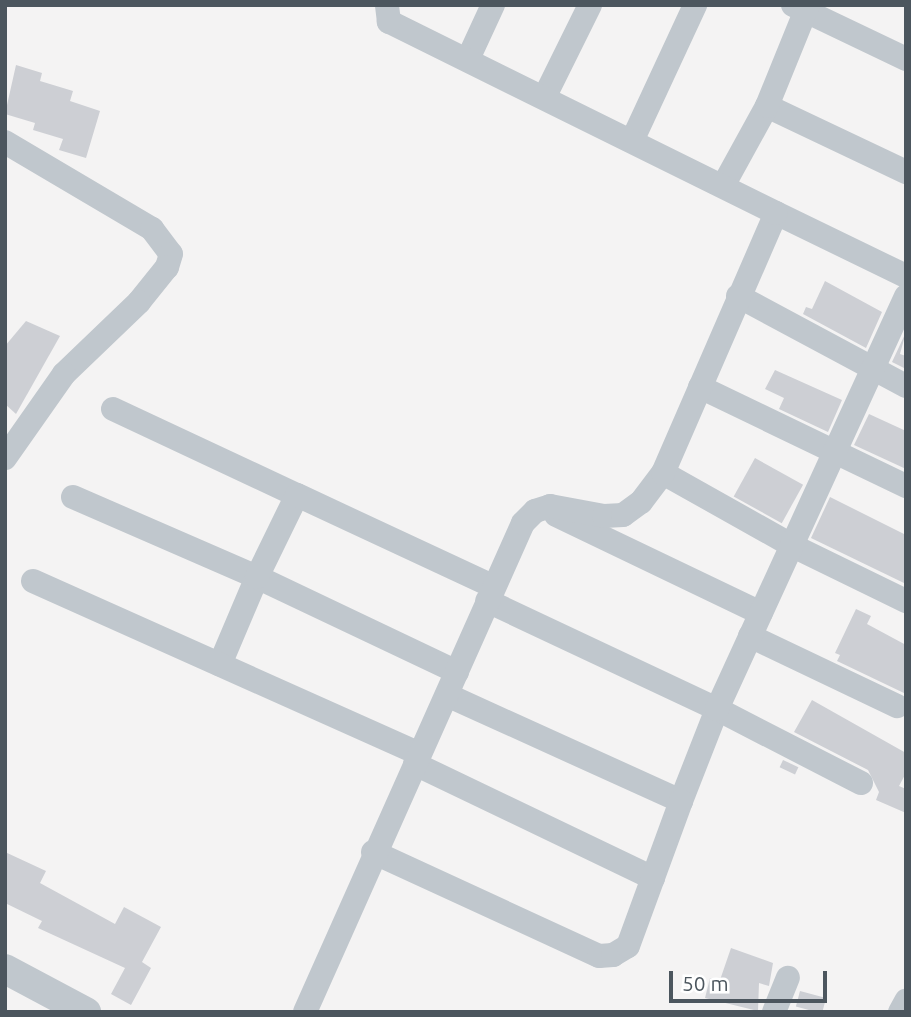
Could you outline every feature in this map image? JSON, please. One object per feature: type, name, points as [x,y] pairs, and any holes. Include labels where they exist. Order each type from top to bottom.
[{"type":"street","points":[[387,5],[389,22],[906,276]]},
{"type":"street","points":[[468,60],[493,5]]},
{"type":"street","points":[[544,96],[590,5]]},
{"type":"street","points":[[632,141],[695,5]]},
{"type":"street","points":[[723,186],[766,106],[802,7],[906,59]]},
{"type":"street","points":[[766,106],[906,172]]},
{"type":"street","points":[[5,142],[152,229],[171,254],[167,267],[139,302],[64,374],[5,458]]},
{"type":"street","points":[[304,1012],[373,852],[447,695],[523,523],[543,508],[564,506],[604,516],[623,515],[641,502],[663,473],[776,213]]},
{"type":"street","points":[[738,296],[906,386]]},
{"type":"street","points":[[373,852],[599,956],[628,946],[717,709],[793,546],[833,450],[906,296]]},
{"type":"street","points":[[700,387],[906,486]]},
{"type":"street","points":[[113,409],[297,495],[861,783]]},
{"type":"street","points":[[663,473],[793,546],[906,601]]},
{"type":"street","points":[[219,664],[297,495]]},
{"type":"street","points":[[74,497],[257,577],[457,671]]},
{"type":"street","points":[[543,508],[761,613]]},
{"type":"street","points":[[33,581],[219,664],[417,759],[653,878]]},
{"type":"street","points":[[750,636],[898,706]]},
{"type":"street","points":[[447,695],[681,801]]},
{"type":"street","points":[[5,968],[86,1012]]},
{"type":"street","points":[[774,1012],[788,978]]},
{"type":"street","points":[[900,1012],[906,1001]]},
{"type":"building","points":[[16,65],[42,73],[40,81],[73,91],[70,101],[100,111],[86,158],[59,150],[63,139],[33,130],[35,123],[5,114]]},
{"type":"building","points":[[825,281],[882,312],[866,348],[803,314],[806,307],[812,309]]},
{"type":"building","points":[[26,321],[60,336],[16,414],[5,404],[5,346]]},
{"type":"building","points":[[906,332],[900,354],[906,356],[906,369],[892,362]]},
{"type":"building","points":[[775,370],[842,400],[828,432],[779,409],[784,398],[765,389]]},
{"type":"building","points":[[869,414],[906,431],[906,469],[854,445]]},
{"type":"building","points":[[755,458],[803,485],[782,523],[734,496]]},
{"type":"building","points":[[830,497],[906,535],[906,584],[811,538]]},
{"type":"building","points":[[856,609],[871,616],[867,624],[906,645],[906,694],[837,661],[840,655],[835,653]]},
{"type":"building","points":[[812,700],[906,753],[906,773],[899,786],[906,789],[906,813],[876,800],[879,792],[868,770],[794,732]]},
{"type":"building","points":[[783,760],[798,767],[795,774],[780,767]]},
{"type":"building","points":[[5,852],[46,871],[40,883],[115,924],[124,907],[161,927],[142,962],[151,968],[131,1005],[111,994],[125,968],[38,928],[42,921],[5,903]]},
{"type":"building","points":[[731,948],[773,963],[769,986],[759,983],[758,1011],[705,998],[710,978],[720,980]]},
{"type":"building","points":[[800,991],[826,998],[822,1012],[796,1006]]}]
